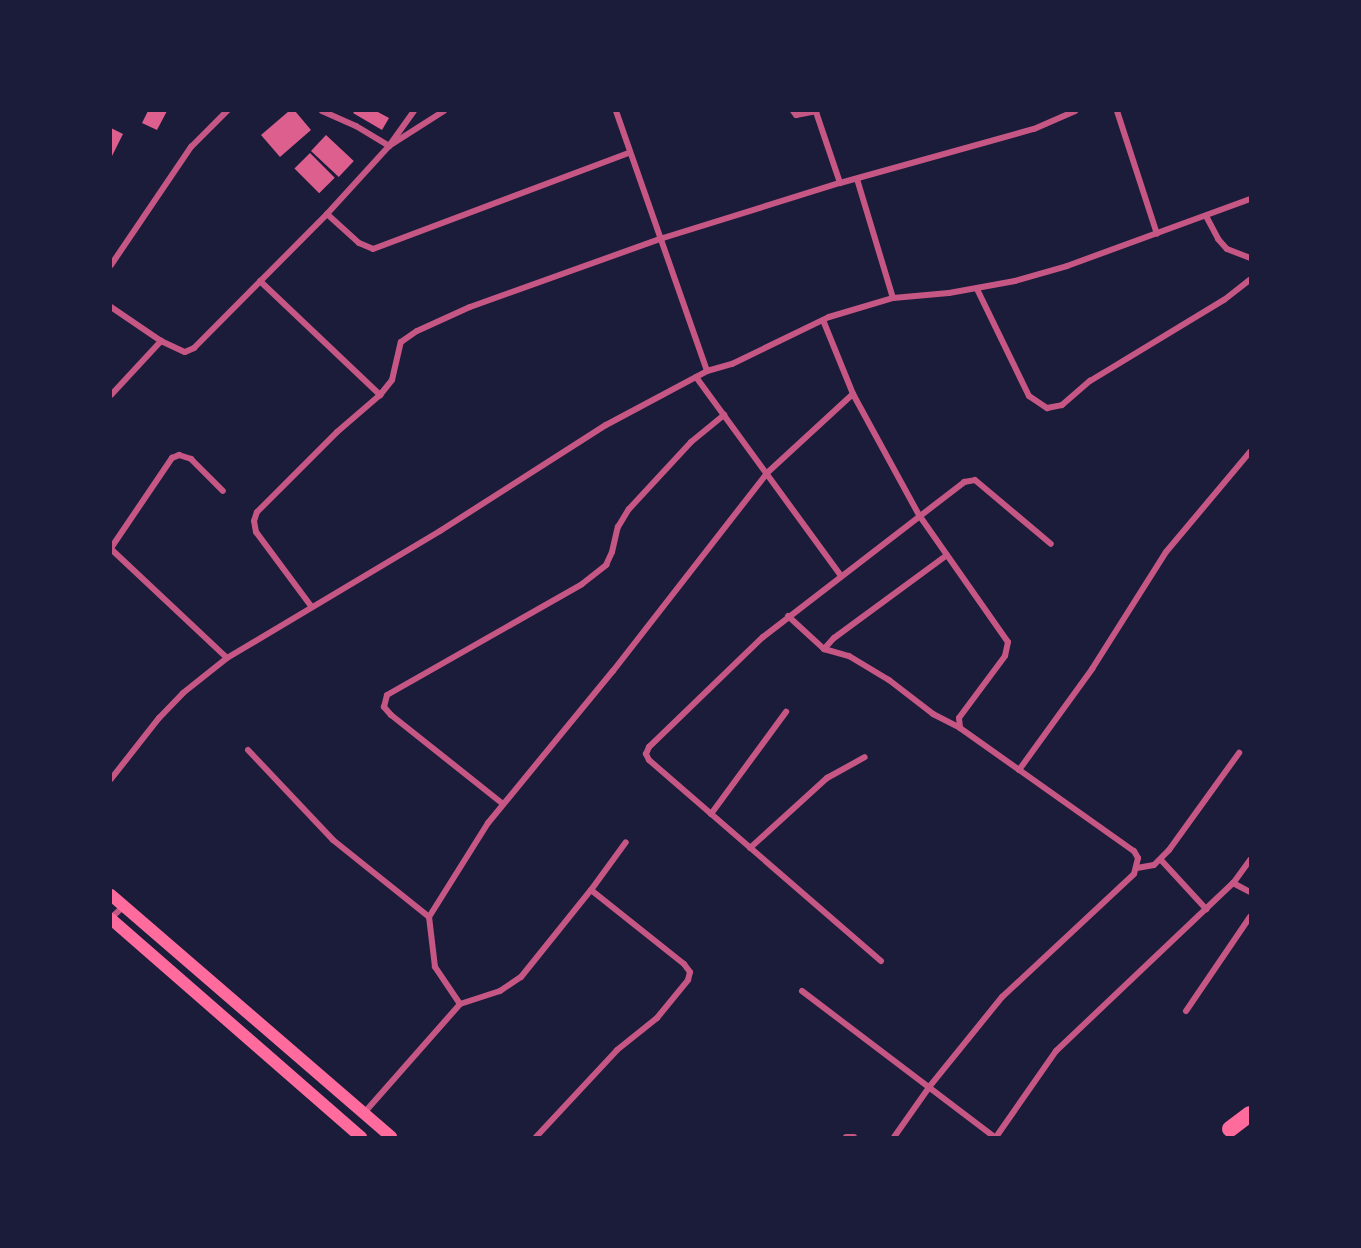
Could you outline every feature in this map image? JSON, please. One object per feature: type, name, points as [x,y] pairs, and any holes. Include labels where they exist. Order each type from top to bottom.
[{"type":"highway","points":[[1227,1133],[1250,1114]]},
{"type":"main road","points":[[111,895],[391,1137]]},
{"type":"main road","points":[[111,918],[361,1137]]},
{"type":"main road","points":[[1227,1133],[1250,1107]]},
{"type":"street","points":[[111,265],[191,147],[227,111]]},
{"type":"street","points":[[322,111],[356,126],[389,146]]},
{"type":"street","points":[[111,307],[161,341],[185,352],[194,348],[327,213],[389,146],[414,111]]},
{"type":"street","points":[[389,146],[444,111]]},
{"type":"street","points":[[616,111],[629,153],[663,238],[707,371]]},
{"type":"street","points":[[793,111],[796,116],[817,111],[840,183]]},
{"type":"street","points":[[311,606],[256,532],[254,521],[257,512],[337,432],[380,395],[392,380],[401,342],[417,331],[470,307],[663,238],[840,183],[1034,129],[1075,111]]},
{"type":"street","points":[[1117,111],[1157,234]]},
{"type":"street","points":[[327,213],[359,243],[373,249],[629,153]]},
{"type":"street","points":[[857,179],[893,298]]},
{"type":"street","points":[[111,779],[159,718],[183,693],[227,658],[440,531],[606,425],[707,371],[732,364],[823,320],[893,298],[977,290],[1067,266],[1250,199]]},
{"type":"street","points":[[1206,216],[1218,239],[1227,249],[1250,258]]},
{"type":"street","points":[[977,290],[1029,396],[1047,408],[1062,405],[1090,381],[1224,300],[1250,280]]},
{"type":"street","points":[[260,281],[380,395]]},
{"type":"street","points":[[823,320],[853,394],[919,515],[1008,642],[1005,656],[958,718],[960,728]]},
{"type":"street","points":[[111,395],[161,341]]},
{"type":"street","points":[[696,377],[841,576]]},
{"type":"street","points":[[460,1004],[435,967],[429,917],[488,823],[613,671],[767,473],[853,394]]},
{"type":"street","points":[[503,804],[392,715],[384,707],[387,695],[590,578],[606,565],[612,552],[618,527],[629,509],[691,442],[724,415]]},
{"type":"street","points":[[1019,770],[1092,669],[1166,552],[1250,452]]},
{"type":"street","points":[[223,491],[191,459],[179,455],[172,458],[111,548],[227,658]]},
{"type":"street","points":[[881,961],[649,760],[646,754],[649,747],[754,644],[964,482],[975,480],[1051,544]]},
{"type":"street","points":[[824,649],[834,638],[947,555]]},
{"type":"street","points":[[788,616],[824,649],[849,656],[889,680],[933,714],[960,728],[1134,851],[1138,858],[1137,868]]},
{"type":"street","points":[[711,814],[786,712]]},
{"type":"street","points":[[248,750],[333,840],[429,917]]},
{"type":"street","points":[[894,1137],[930,1086],[1002,998],[1137,868],[1161,860],[1239,753]]},
{"type":"street","points":[[750,848],[827,778],[865,757]]},
{"type":"street","points":[[363,1114],[460,1004],[500,991],[521,977],[591,890],[626,842]]},
{"type":"street","points":[[1161,860],[1206,909]]},
{"type":"street","points":[[802,991],[995,1137],[1056,1051],[1233,883],[1250,860]]},
{"type":"street","points":[[1233,883],[1250,892]]},
{"type":"street","points":[[536,1137],[618,1050],[657,1018],[688,981],[690,972],[684,964],[591,890]]},
{"type":"street","points":[[111,918],[124,906]]},
{"type":"street","points":[[1186,1011],[1250,917]]},
{"type":"street","points":[[846,1137],[854,1137]]},
{"type":"building","points":[[148,111],[167,111],[157,130],[142,123]]},
{"type":"building","points":[[289,111],[295,111],[311,130],[280,157],[261,135]]},
{"type":"building","points":[[355,111],[376,111],[389,118],[382,130],[353,113]]},
{"type":"building","points":[[111,128],[123,134],[111,158]]},
{"type":"building","points":[[326,135],[354,161],[339,177],[311,151]]},
{"type":"building","points":[[310,153],[335,178],[319,193],[294,169]]}]
